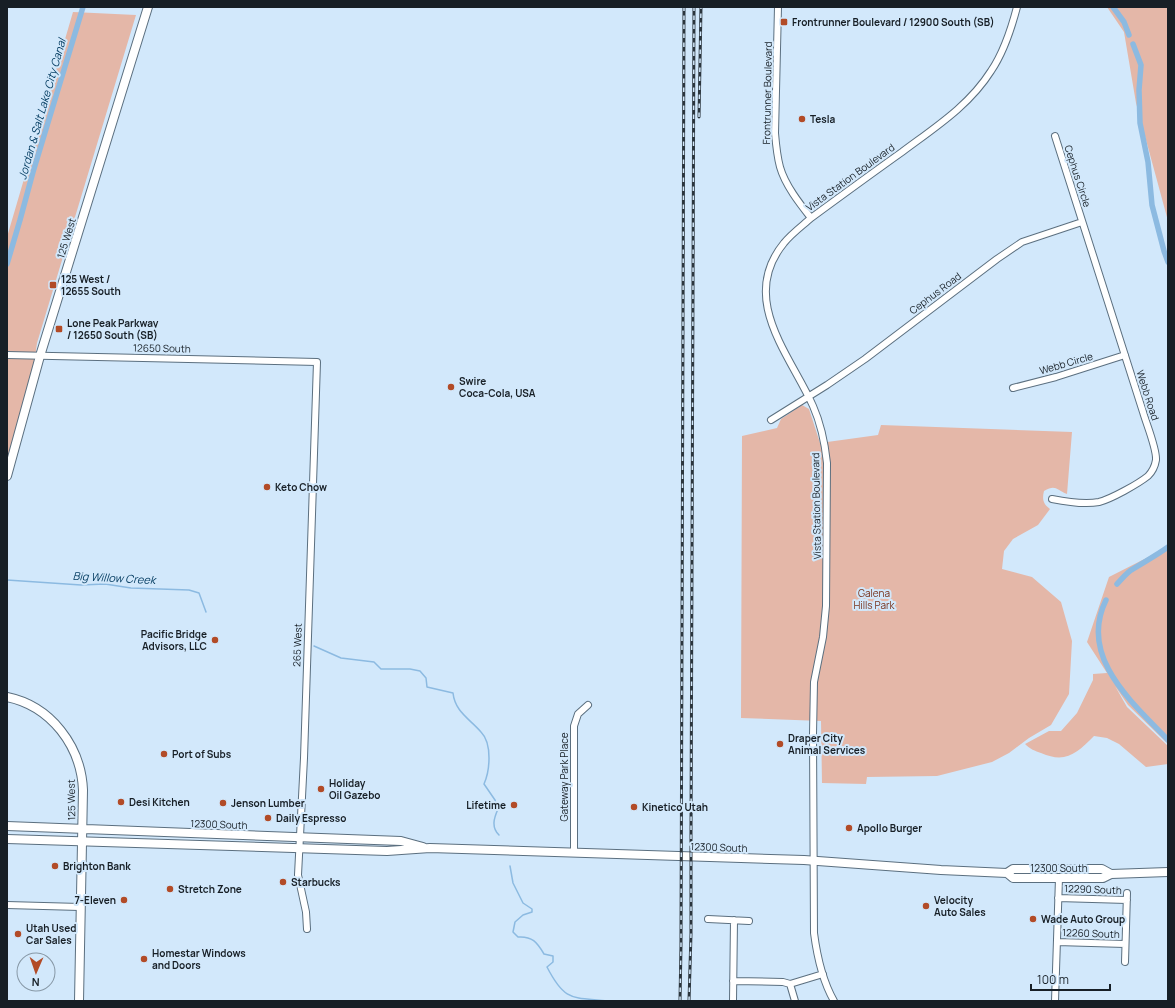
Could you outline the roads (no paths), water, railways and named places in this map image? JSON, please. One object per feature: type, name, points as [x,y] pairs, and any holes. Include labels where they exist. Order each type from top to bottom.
[{"type":"main road","name":"125 West","points":[[7,476],[40,356],[148,7]]},
{"type":"main road","name":"125 West","points":[[7,697],[26,703],[45,714],[56,724],[69,742],[75,755],[82,778],[79,1001]]},
{"type":"main road","name":"12300 South","points":[[7,826],[401,841],[430,848]]},
{"type":"main road","name":"12300 South","points":[[7,839],[386,851],[430,848],[815,860],[941,870],[1006,873],[1013,869],[1102,869],[1111,874]]},
{"type":"main road","name":"12300 South","points":[[1006,873],[1013,878],[1103,878],[1111,874],[1168,872]]},
{"type":"street","name":"Frontrunner Boulevard","points":[[778,7],[775,134],[776,150],[780,169],[789,186],[811,218]]},
{"type":"street","name":"Vista Station Boulevard","points":[[834,1001],[827,988],[816,954],[814,933],[814,681],[823,637],[826,606],[827,463],[824,441],[813,407],[781,347],[769,315],[766,301],[768,276],[775,257],[784,243],[811,218],[949,117],[982,85],[1000,56],[1010,32],[1017,7]]},
{"type":"street","name":"Cephus Circle","points":[[1055,136],[1082,222]]},
{"type":"street","name":"Webb Road","points":[[1052,499],[1070,502],[1098,502],[1110,498],[1148,476],[1154,468],[1156,458],[1153,444],[1082,222]]},
{"type":"street","name":"Cephus Road","points":[[771,420],[828,385],[865,359],[1022,242],[1082,222]]},
{"type":"street","name":"12650 South","points":[[7,355],[317,362]]},
{"type":"street","name":"Webb Circle","points":[[1013,388],[1056,377],[1125,355]]},
{"type":"street","name":"265 West","points":[[308,929],[298,875],[305,729],[317,362]]},
{"type":"street","name":"Gateway Park Place","points":[[574,853],[574,726],[578,714],[588,705]]},
{"type":"street","points":[[1055,1001],[1059,878]]},
{"type":"street","points":[[1125,962],[1127,893]]},
{"type":"street","name":"12290 South","points":[[1058,898],[1126,900]]},
{"type":"street","points":[[7,905],[80,907]]},
{"type":"street","points":[[708,920],[750,921]]},
{"type":"street","points":[[733,1001],[734,920]]},
{"type":"street","name":"12260 South","points":[[1057,942],[1125,944]]},
{"type":"street","points":[[733,981],[784,982],[790,984],[823,974]]},
{"type":"street","points":[[790,984],[795,1001]]},
{"type":"waterway","name":"Jordan & Salt Lake City Canal","points":[[7,264],[83,7]]},
{"type":"waterway","points":[[1113,7],[1124,22],[1129,35]]},
{"type":"waterway","points":[[1133,44],[1141,65],[1139,90],[1140,123],[1148,162],[1152,205],[1168,262]]},
{"type":"waterway","points":[[1117,584],[1131,570],[1168,547]]},
{"type":"waterway","name":"Big Willow Creek","points":[[7,580],[81,585],[105,584],[131,588],[189,590],[199,593],[206,612]]},
{"type":"waterway","points":[[1106,600],[1099,621],[1099,641],[1104,659],[1113,677],[1125,694],[1168,740]]},
{"type":"waterway","name":"Big Willow Creek","points":[[314,646],[341,658],[374,662],[381,669],[410,669],[420,671],[426,678],[427,687],[453,693],[454,700],[460,710],[481,732],[488,744],[489,765],[484,784],[495,800],[498,809],[494,819],[494,826],[499,835]]},
{"type":"waterway","name":"Big Willow Creek","points":[[510,866],[513,883],[523,903],[532,909],[532,912],[523,915],[515,922],[513,932],[518,937],[531,939],[539,946],[544,954],[553,956],[553,962],[547,967],[559,987],[565,992],[578,998],[608,1001]]},
{"type":"railway","points":[[680,1001],[684,7]]},
{"type":"railway","points":[[689,1001],[691,934],[694,7]]},
{"type":"railway","points":[[699,117],[701,7]]},
{"type":"place","name":"Frontrunner Boulevard / 12900 South (SB)","points":[[784,22]]},
{"type":"place","name":"Tesla","points":[[802,119]]},
{"type":"place","name":"125 West / 12655 South","points":[[53,285]]},
{"type":"place","name":"Lone Peak Parkway / 12650 South (SB)","points":[[59,329]]},
{"type":"place","name":"Swire Coca-Cola, USA","points":[[451,387]]},
{"type":"place","name":"Keto Chow","points":[[267,487]]},
{"type":"place","name":"Pacific Bridge Advisors, LLC","points":[[215,640]]},
{"type":"place","name":"Draper City Animal Services","points":[[780,744]]},
{"type":"place","name":"Port of Subs","points":[[164,754]]},
{"type":"place","name":"Holiday Oil Gazebo","points":[[321,789]]},
{"type":"place","name":"Desi Kitchen","points":[[121,802]]},
{"type":"place","name":"Jenson Lumber","points":[[223,803]]},
{"type":"place","name":"Lifetime","points":[[514,805]]},
{"type":"place","name":"Kinetico Utah","points":[[634,807]]},
{"type":"place","name":"Daily Espresso","points":[[268,818]]},
{"type":"place","name":"Apollo Burger","points":[[849,828]]},
{"type":"place","name":"Brighton Bank","points":[[55,866]]},
{"type":"place","name":"Starbucks","points":[[283,882]]},
{"type":"place","name":"Stretch Zone","points":[[170,889]]},
{"type":"place","name":"7-Eleven","points":[[124,900]]},
{"type":"place","name":"Velocity Auto Sales","points":[[926,906]]},
{"type":"place","name":"Wade Auto Group","points":[[1033,919]]},
{"type":"place","name":"Utah Used Car Sales","points":[[18,934]]},
{"type":"place","name":"Homestar Windows and Doors","points":[[144,959]]},
{"type":"park label","name":"Galena Hills Park","points":[[874,598]]}]
